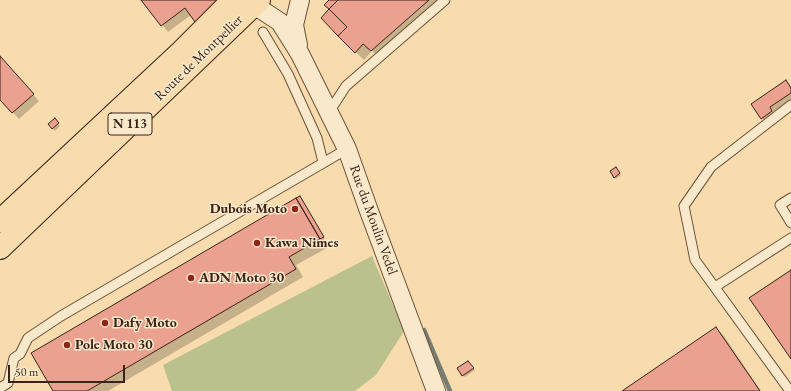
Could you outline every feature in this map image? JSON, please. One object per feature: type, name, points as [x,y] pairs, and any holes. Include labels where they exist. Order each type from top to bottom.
[{"type":"main road","name":"Route de Montpellier","points":[[0,221],[181,52],[249,2]]},
{"type":"main road","name":"Route de Montpellier","points":[[0,248],[249,2]]},
{"type":"street","name":"Rue du Moulin Vedel","points":[[300,0],[294,25],[300,54]]},
{"type":"street","name":"Rue du Moulin Vedel","points":[[249,2],[280,22],[300,54],[347,149],[368,211],[436,391]]},
{"type":"street","points":[[0,211],[38,185]]},
{"type":"lane","points":[[329,112],[346,86],[445,0]]},
{"type":"lane","points":[[263,32],[288,74],[317,138],[323,162]]},
{"type":"lane","points":[[790,391],[695,260],[684,206],[711,167],[791,105]]},
{"type":"lane","points":[[0,388],[8,382],[14,358],[20,354],[28,338],[61,316],[347,149]]},
{"type":"lane","points":[[791,198],[780,205],[791,223]]},
{"type":"lane","points":[[715,287],[791,238]]},
{"type":"green space","points":[[372,256],[404,331],[376,375],[355,391],[172,391],[163,365]]},
{"type":"building","points":[[141,0],[217,0],[195,22],[185,8],[161,26]]},
{"type":"building","points":[[329,0],[338,0],[329,9],[324,5]]},
{"type":"building","points":[[338,0],[429,0],[371,51],[363,44],[355,53],[338,36],[347,27],[329,9]]},
{"type":"building","points":[[329,9],[347,27],[338,36],[321,18]]},
{"type":"building","points":[[0,56],[34,94],[12,113],[0,100]]},
{"type":"building","points":[[786,80],[791,88],[791,93],[770,107],[772,111],[761,119],[751,104]]},
{"type":"building","points":[[55,118],[59,123],[52,129],[48,124]]},
{"type":"building","points":[[616,167],[620,173],[614,178],[610,171]]},
{"type":"building","points":[[300,196],[324,237],[320,239],[296,198]]},
{"type":"building","points":[[296,198],[320,239],[289,257],[296,269],[87,391],[53,391],[31,353]]},
{"type":"building","points":[[791,270],[791,359],[749,298]]},
{"type":"building","points":[[716,327],[760,391],[622,391]]},
{"type":"building","points":[[468,361],[474,368],[462,376],[457,368]]},
{"type":"waterway","points":[[424,330],[450,391]]},
{"type":"place","name":"Dubois Moto","points":[[295,209]]},
{"type":"place","name":"Kawa Nimes","points":[[257,243]]},
{"type":"place","name":"ADN Moto 30","points":[[191,278]]},
{"type":"place","name":"Dafy Moto","points":[[105,323]]},
{"type":"place","name":"Pole Moto 30","points":[[67,345]]}]
